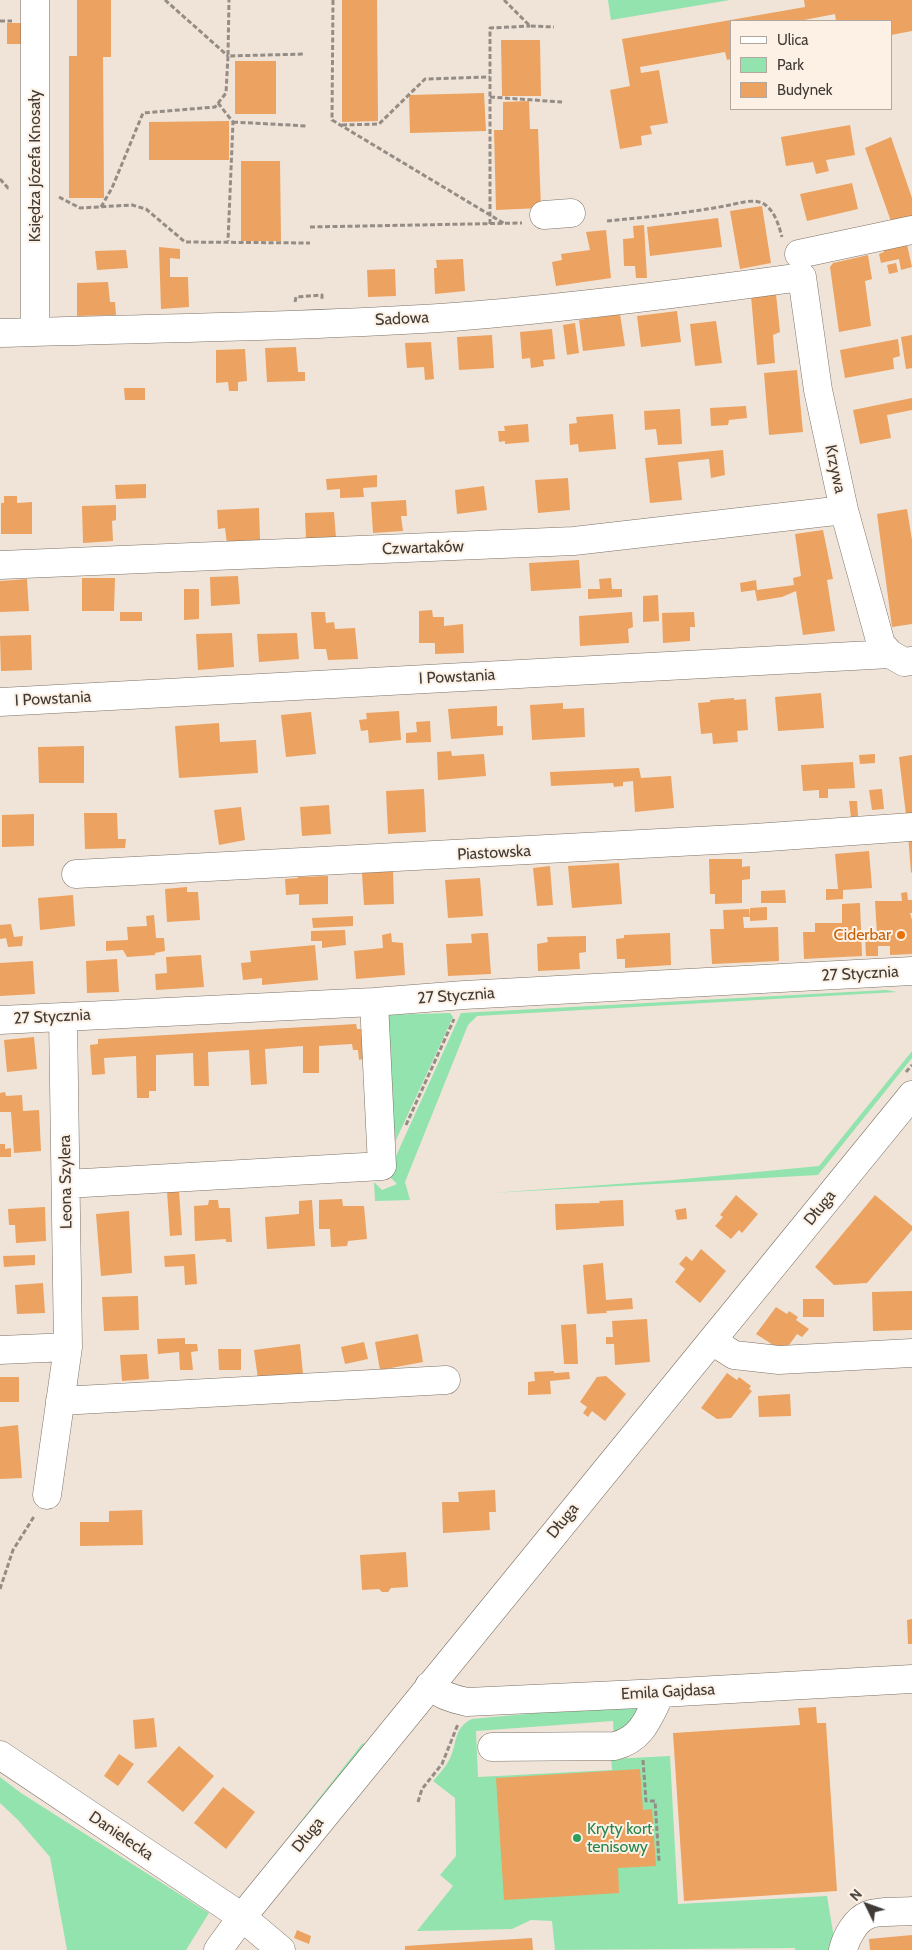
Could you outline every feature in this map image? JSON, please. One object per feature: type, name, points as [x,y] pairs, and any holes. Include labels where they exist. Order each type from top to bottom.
[{"type":"street","name":"Księdza Józefa Knosały","points":[[35,0],[35,332]]},
{"type":"street","name":"Sadowa","points":[[0,333],[300,324],[452,317],[572,306],[912,230]]},
{"type":"street","name":"Krzywa","points":[[794,257],[818,390],[844,510],[881,644],[901,658]]},
{"type":"street","name":"Czwartaków","points":[[0,565],[574,541],[844,510]]},
{"type":"street","name":"I Powstania","points":[[0,702],[901,658]]},
{"type":"street","name":"Piastowska","points":[[76,874],[744,839],[912,827]]},
{"type":"street","name":"27 Stycznia","points":[[0,1020],[374,1002],[464,995],[912,972]]},
{"type":"street","points":[[66,1184],[382,1166],[374,1002]]},
{"type":"street","name":"Leona Szylera","points":[[47,1496],[68,1347],[62,1017]]},
{"type":"street","name":"Długa","points":[[218,1950],[242,1917],[429,1686],[912,1095]]},
{"type":"street","points":[[712,1341],[734,1356],[779,1360],[912,1353]]},
{"type":"street","points":[[0,1350],[68,1347]]},
{"type":"street","points":[[60,1401],[446,1380]]},
{"type":"street","name":"Emila Gajdasa","points":[[429,1686],[436,1692],[466,1702],[912,1679]]},
{"type":"street","points":[[492,1747],[615,1746],[627,1743],[641,1732],[661,1693]]},
{"type":"street","name":"Danielecka","points":[[0,1755],[242,1917],[281,1950]]},
{"type":"street","points":[[844,1950],[846,1940],[854,1928],[868,1914],[912,1911]]},
{"type":"path","points":[[165,0],[228,56],[305,54]]},
{"type":"path","points":[[101,206],[112,188],[143,112],[215,107],[226,93],[229,0]]},
{"type":"path","points":[[332,0],[332,120],[505,224]]},
{"type":"path","points":[[504,0],[530,26]]},
{"type":"path","points":[[490,224],[490,28],[554,27]]},
{"type":"path","points":[[341,126],[379,124],[425,78],[490,77]]},
{"type":"path","points":[[490,97],[562,102]]},
{"type":"path","points":[[218,104],[234,122],[228,241]]},
{"type":"path","points":[[234,122],[307,126]]},
{"type":"path","points":[[0,179],[8,188]]},
{"type":"path","points":[[54,194],[80,208],[132,205],[146,208],[185,242],[310,243]]},
{"type":"path","points":[[607,221],[698,211],[750,201],[763,203],[778,222],[794,257]]},
{"type":"path","points":[[310,227],[505,224],[546,217]]},
{"type":"path","points":[[404,1128],[464,995]]},
{"type":"path","points":[[0,1589],[13,1550],[47,1496]]},
{"type":"path","points":[[418,1802],[422,1789],[442,1764],[459,1720],[463,1715],[466,1702]]},
{"type":"path","points":[[641,1732],[646,1801],[655,1801],[659,1861]]},
{"type":"green space","points":[[608,0],[730,0],[611,20]]},
{"type":"green space","points":[[886,990],[897,992],[477,1016],[468,1025],[405,1182],[410,1200],[375,1201],[374,1182],[382,1190],[397,1184],[386,1173],[396,1156],[461,1013]]},
{"type":"green space","points":[[450,1013],[453,1017],[390,1153],[382,1015]]},
{"type":"green space","points":[[912,1051],[912,1058],[818,1175],[491,1193],[673,1180],[819,1166]]},
{"type":"green space","points":[[645,1703],[643,1708],[614,1738],[613,1721],[476,1731],[478,1777],[612,1770],[611,1759],[670,1756],[678,1904],[827,1896],[836,1950],[795,1950],[795,1948],[555,1950],[552,1921],[531,1920],[512,1929],[417,1931],[453,1886],[440,1875],[456,1856],[455,1798],[433,1781],[448,1762],[461,1727],[472,1719]]},
{"type":"green space","points":[[365,1743],[251,1887],[248,1888],[362,1744]]},
{"type":"green space","points":[[0,1777],[21,1793],[209,1913],[186,1950],[67,1950],[50,1857],[19,1821],[0,1803]]},
{"type":"building","points":[[77,0],[111,0],[111,57],[103,57],[104,198],[69,198],[69,56],[77,56]]},
{"type":"building","points":[[342,0],[377,0],[378,121],[342,122]]},
{"type":"building","points":[[804,0],[912,0],[912,31],[892,35],[892,20],[836,20],[835,14],[804,20],[731,20],[805,7]]},
{"type":"building","points":[[730,20],[730,59],[727,60],[725,52],[640,67],[641,73],[659,70],[668,123],[650,126],[652,134],[641,136],[642,145],[620,149],[610,90],[630,86],[622,39]]},
{"type":"building","points":[[7,23],[22,23],[23,44],[7,44]]},
{"type":"building","points":[[501,40],[540,40],[541,96],[502,96]]},
{"type":"building","points":[[235,61],[276,61],[276,114],[235,114]]},
{"type":"building","points":[[484,93],[486,131],[410,133],[409,95]]},
{"type":"building","points":[[529,101],[530,129],[538,129],[541,208],[496,210],[494,130],[503,130],[503,102]]},
{"type":"building","points":[[229,121],[229,160],[149,160],[149,122]]},
{"type":"building","points":[[850,125],[855,155],[826,160],[829,171],[816,174],[813,162],[786,166],[781,137]]},
{"type":"building","points":[[891,137],[912,198],[912,220],[893,227],[865,148]]},
{"type":"building","points":[[241,161],[280,161],[281,241],[241,241]]},
{"type":"building","points":[[852,183],[858,209],[807,221],[800,194]]},
{"type":"building","points":[[762,206],[771,263],[740,269],[730,211]]},
{"type":"building","points":[[718,218],[722,247],[650,256],[647,227]]},
{"type":"building","points":[[644,225],[647,278],[636,278],[635,266],[624,266],[623,239],[634,238],[633,226]]},
{"type":"building","points":[[606,230],[611,278],[556,286],[552,262],[562,260],[561,254],[590,250],[586,232]]},
{"type":"building","points":[[906,240],[912,267],[901,270],[899,259],[881,263],[879,254],[884,252],[883,246]]},
{"type":"building","points":[[159,247],[180,249],[180,259],[170,258],[170,277],[188,277],[189,307],[161,309]]},
{"type":"building","points":[[126,250],[128,268],[97,270],[95,251]]},
{"type":"building","points":[[868,255],[872,279],[865,281],[871,326],[839,332],[830,267],[833,263]]},
{"type":"building","points":[[463,259],[465,291],[435,294],[434,268],[437,268],[436,260]]},
{"type":"building","points":[[896,263],[898,272],[889,274],[887,265]]},
{"type":"building","points":[[395,269],[396,296],[368,297],[367,270]]},
{"type":"building","points":[[108,282],[110,302],[115,302],[116,315],[77,316],[77,283]]},
{"type":"building","points":[[776,294],[780,332],[773,335],[775,363],[757,365],[751,296]]},
{"type":"building","points":[[677,311],[681,342],[641,347],[637,316]]},
{"type":"building","points":[[620,314],[625,346],[583,351],[579,320]]},
{"type":"building","points":[[716,321],[722,363],[695,366],[690,324]]},
{"type":"building","points":[[575,323],[579,353],[567,355],[563,325]]},
{"type":"building","points":[[552,329],[555,359],[543,360],[544,366],[531,368],[530,358],[522,359],[520,332]]},
{"type":"building","points":[[492,335],[494,368],[459,370],[457,337]]},
{"type":"building","points":[[912,335],[912,368],[906,369],[901,337]]},
{"type":"building","points":[[898,339],[900,356],[893,358],[894,369],[845,378],[840,350]]},
{"type":"building","points":[[431,342],[434,379],[425,380],[424,367],[407,368],[405,343]]},
{"type":"building","points":[[296,347],[298,372],[305,372],[305,381],[267,382],[265,348]]},
{"type":"building","points":[[245,349],[247,381],[238,382],[238,391],[229,391],[228,382],[216,383],[216,350]]},
{"type":"building","points":[[797,370],[803,432],[769,435],[764,373]]},
{"type":"building","points":[[124,388],[145,388],[145,400],[125,400]]},
{"type":"building","points":[[912,398],[912,410],[887,415],[891,438],[860,444],[853,410]]},
{"type":"building","points":[[746,406],[747,418],[729,420],[728,425],[711,426],[710,408]]},
{"type":"building","points":[[680,409],[682,444],[658,445],[656,429],[645,430],[644,411]]},
{"type":"building","points":[[613,414],[616,449],[579,452],[578,444],[570,445],[569,424],[577,423],[576,417]]},
{"type":"building","points":[[528,424],[529,442],[505,444],[505,441],[499,442],[498,431],[505,431],[504,426]]},
{"type":"building","points":[[723,450],[725,475],[711,478],[709,459],[678,462],[682,500],[650,503],[645,458]]},
{"type":"building","points":[[377,475],[377,487],[363,488],[364,497],[340,498],[340,489],[327,490],[326,479]]},
{"type":"building","points":[[568,478],[570,510],[538,513],[535,480]]},
{"type":"building","points":[[146,484],[146,498],[116,499],[115,485]]},
{"type":"building","points":[[484,486],[487,510],[457,514],[455,490]]},
{"type":"building","points":[[4,496],[17,496],[17,503],[32,502],[32,534],[1,534],[1,503],[4,503]]},
{"type":"building","points":[[406,500],[407,516],[401,516],[403,531],[373,533],[371,502]]},
{"type":"building","points":[[116,505],[116,520],[112,521],[113,541],[83,543],[82,506]]},
{"type":"building","points":[[259,508],[260,540],[227,544],[225,528],[218,529],[217,510]]},
{"type":"building","points":[[907,509],[912,540],[912,624],[892,627],[877,514]]},
{"type":"building","points":[[334,512],[336,538],[306,539],[305,513]]},
{"type":"building","points":[[823,530],[833,579],[827,580],[835,631],[803,635],[796,591],[782,597],[757,601],[755,590],[741,592],[740,583],[756,580],[757,590],[794,585],[793,578],[801,576],[795,534]]},
{"type":"building","points":[[579,560],[581,588],[531,591],[529,563]]},
{"type":"building","points":[[238,576],[240,604],[211,606],[210,577]]},
{"type":"building","points":[[82,578],[115,578],[114,611],[82,611]]},
{"type":"building","points":[[611,578],[612,589],[622,589],[622,597],[588,599],[588,589],[600,589],[599,579]]},
{"type":"building","points":[[27,579],[29,611],[0,612],[0,581]]},
{"type":"building","points":[[184,589],[199,589],[199,619],[184,620]]},
{"type":"building","points":[[658,595],[659,621],[643,622],[643,596]]},
{"type":"building","points":[[432,610],[433,617],[444,617],[444,626],[463,624],[464,653],[435,654],[435,643],[419,643],[419,611]]},
{"type":"building","points":[[120,612],[142,612],[142,621],[120,621]]},
{"type":"building","points":[[311,612],[325,612],[326,623],[334,622],[335,629],[355,628],[358,659],[328,660],[326,649],[314,649]]},
{"type":"building","points":[[632,612],[633,627],[628,629],[629,643],[580,646],[579,616]]},
{"type":"building","points":[[694,612],[695,627],[690,627],[690,641],[663,643],[662,613]]},
{"type":"building","points":[[232,633],[234,667],[198,670],[196,634]]},
{"type":"building","points":[[297,633],[299,659],[259,662],[257,634]]},
{"type":"building","points":[[31,635],[32,670],[1,671],[0,636]]},
{"type":"building","points":[[821,693],[824,728],[778,731],[775,697]]},
{"type":"building","points":[[734,698],[734,700],[746,699],[748,730],[737,731],[738,742],[713,744],[712,733],[701,734],[698,703]]},
{"type":"building","points":[[563,703],[563,709],[584,708],[585,737],[532,740],[530,705]]},
{"type":"building","points":[[497,706],[497,726],[503,726],[503,735],[451,739],[448,709]]},
{"type":"building","points":[[399,711],[401,740],[369,743],[368,730],[361,731],[359,720],[367,719],[366,713]]},
{"type":"building","points":[[311,712],[316,754],[286,757],[281,715]]},
{"type":"building","points":[[430,721],[431,742],[406,743],[406,733],[417,732],[416,722]]},
{"type":"building","points":[[219,723],[220,742],[256,740],[258,773],[179,778],[175,726]]},
{"type":"building","points":[[84,746],[84,783],[39,783],[38,747]]},
{"type":"building","points":[[451,751],[452,756],[484,754],[486,776],[438,780],[437,752]]},
{"type":"building","points":[[875,754],[875,763],[860,764],[859,755]]},
{"type":"building","points":[[912,755],[912,821],[906,815],[899,757]]},
{"type":"building","points":[[853,762],[855,788],[828,789],[828,798],[819,798],[819,790],[803,791],[801,765]]},
{"type":"building","points":[[639,768],[641,778],[671,776],[674,808],[635,812],[633,781],[623,782],[623,786],[614,787],[613,783],[551,786],[550,772]]},
{"type":"building","points":[[424,789],[426,832],[388,834],[386,791]]},
{"type":"building","points":[[882,789],[884,809],[872,810],[869,790]]},
{"type":"building","points":[[849,801],[857,801],[858,816],[851,817]]},
{"type":"building","points":[[329,805],[331,834],[302,836],[300,807]]},
{"type":"building","points":[[241,807],[245,840],[219,845],[214,810]]},
{"type":"building","points":[[84,813],[117,813],[118,839],[126,839],[125,848],[85,849]]},
{"type":"building","points":[[34,814],[34,846],[2,847],[2,815]]},
{"type":"building","points":[[912,833],[912,872],[911,873],[908,834]]},
{"type":"building","points":[[869,851],[872,888],[843,890],[843,899],[826,900],[826,889],[838,889],[835,854]]},
{"type":"building","points":[[709,859],[742,859],[742,867],[750,866],[750,879],[742,880],[742,903],[715,904],[715,894],[710,894]]},
{"type":"building","points":[[619,863],[622,904],[572,908],[568,866]]},
{"type":"building","points":[[550,866],[553,905],[537,906],[533,868]]},
{"type":"building","points":[[393,871],[394,904],[364,905],[362,873]]},
{"type":"building","points":[[328,876],[328,904],[299,905],[299,894],[286,895],[285,879]]},
{"type":"building","points":[[480,878],[483,916],[448,918],[445,880]]},
{"type":"building","points":[[187,887],[187,892],[198,892],[200,920],[167,922],[165,889]]},
{"type":"building","points":[[785,890],[786,903],[761,903],[761,891]]},
{"type":"building","points":[[907,892],[908,900],[912,900],[912,913],[910,913],[912,920],[912,954],[890,955],[890,946],[878,946],[878,956],[866,956],[865,936],[877,935],[875,901],[902,901],[901,893]]},
{"type":"building","points":[[73,895],[75,926],[40,930],[38,898]]},
{"type":"building","points":[[860,903],[862,956],[804,959],[803,932],[815,932],[815,923],[842,923],[842,904]]},
{"type":"building","points":[[767,907],[767,920],[750,921],[750,908]]},
{"type":"building","points":[[749,909],[750,917],[743,917],[744,928],[778,927],[779,961],[712,964],[710,929],[724,929],[723,910]]},
{"type":"building","points":[[154,915],[156,938],[164,938],[165,951],[155,953],[155,955],[127,957],[123,950],[106,951],[106,941],[128,940],[127,927],[147,926],[146,916]]},
{"type":"building","points":[[353,916],[353,926],[313,928],[312,918]]},
{"type":"building","points":[[11,924],[14,937],[23,936],[22,946],[8,947],[6,938],[0,939],[0,925]]},
{"type":"building","points":[[345,930],[346,945],[322,948],[322,941],[311,941],[311,931]]},
{"type":"building","points":[[391,933],[392,942],[403,943],[405,975],[356,979],[354,951],[383,948],[382,935]]},
{"type":"building","points":[[488,933],[491,974],[448,976],[446,944],[472,943],[471,934]]},
{"type":"building","points":[[670,933],[671,965],[625,968],[625,959],[617,959],[616,939],[624,938],[624,935]]},
{"type":"building","points":[[586,936],[586,952],[579,953],[580,969],[538,971],[537,944],[548,942],[547,937]]},
{"type":"building","points":[[315,945],[318,980],[262,985],[262,978],[243,980],[241,963],[251,962],[250,951]]},
{"type":"building","points":[[201,955],[204,987],[156,990],[155,974],[167,973],[166,957]]},
{"type":"building","points":[[117,959],[119,992],[87,993],[86,961]]},
{"type":"building","points":[[33,961],[35,994],[0,996],[0,963]]},
{"type":"building","points":[[356,1024],[357,1029],[365,1029],[367,1058],[359,1060],[358,1050],[353,1050],[352,1044],[319,1046],[319,1073],[303,1073],[303,1046],[265,1049],[267,1084],[251,1085],[249,1050],[208,1052],[209,1086],[194,1086],[193,1053],[156,1055],[156,1091],[149,1091],[149,1098],[137,1098],[136,1056],[104,1058],[105,1074],[92,1075],[90,1045],[98,1044],[98,1039]]},
{"type":"building","points":[[34,1037],[37,1069],[7,1072],[4,1040]]},
{"type":"building","points":[[5,1092],[6,1096],[22,1095],[23,1111],[39,1110],[41,1151],[14,1153],[11,1112],[0,1112],[0,1093]]},
{"type":"building","points":[[0,1144],[5,1144],[5,1149],[11,1148],[11,1157],[0,1157]]},
{"type":"building","points":[[179,1190],[182,1235],[170,1236],[167,1191]]},
{"type":"building","points":[[736,1195],[758,1214],[742,1233],[739,1230],[731,1239],[715,1226],[723,1217],[720,1215]]},
{"type":"building","points":[[875,1195],[912,1226],[912,1230],[867,1283],[834,1285],[815,1267]]},
{"type":"building","points":[[342,1199],[343,1206],[364,1206],[367,1239],[348,1241],[347,1246],[331,1247],[330,1229],[319,1229],[319,1200]]},
{"type":"building","points":[[209,1200],[218,1200],[219,1208],[230,1208],[232,1242],[226,1242],[226,1239],[195,1241],[194,1206],[208,1205]]},
{"type":"building","points":[[312,1200],[315,1246],[267,1249],[265,1217],[299,1214],[299,1201]]},
{"type":"building","points":[[623,1200],[624,1226],[556,1230],[555,1204],[600,1203],[599,1201]]},
{"type":"building","points":[[45,1207],[46,1241],[16,1243],[15,1225],[9,1225],[8,1209]]},
{"type":"building","points":[[686,1208],[687,1219],[677,1220],[675,1210]]},
{"type":"building","points":[[129,1211],[132,1273],[101,1276],[96,1214]]},
{"type":"building","points":[[701,1249],[726,1271],[700,1303],[675,1282],[685,1269],[679,1264],[686,1256],[692,1261]]},
{"type":"building","points":[[195,1254],[197,1284],[185,1285],[184,1266],[165,1267],[164,1256]]},
{"type":"building","points":[[35,1255],[35,1265],[4,1267],[3,1256]]},
{"type":"building","points":[[603,1263],[606,1300],[632,1298],[633,1309],[587,1314],[583,1265]]},
{"type":"building","points":[[43,1283],[45,1313],[17,1314],[15,1285]]},
{"type":"building","points":[[912,1291],[912,1330],[873,1331],[872,1292]]},
{"type":"building","points":[[138,1296],[139,1330],[104,1331],[102,1297]]},
{"type":"building","points":[[803,1299],[824,1299],[824,1317],[803,1317]]},
{"type":"building","points":[[776,1307],[787,1314],[789,1311],[798,1317],[796,1320],[809,1329],[802,1337],[797,1334],[784,1352],[756,1334]]},
{"type":"building","points":[[647,1319],[650,1362],[615,1365],[614,1344],[606,1344],[606,1337],[613,1337],[612,1321]]},
{"type":"building","points":[[576,1324],[578,1364],[564,1364],[561,1325]]},
{"type":"building","points":[[418,1334],[423,1362],[380,1370],[375,1342]]},
{"type":"building","points":[[185,1338],[185,1344],[197,1344],[198,1351],[191,1352],[193,1370],[180,1370],[179,1352],[158,1354],[157,1339]]},
{"type":"building","points":[[364,1342],[368,1359],[345,1364],[341,1347]]},
{"type":"building","points":[[300,1344],[303,1374],[258,1379],[254,1350]]},
{"type":"building","points":[[218,1349],[241,1349],[241,1370],[219,1370]]},
{"type":"building","points":[[147,1354],[149,1379],[122,1381],[120,1355]]},
{"type":"building","points":[[554,1371],[554,1373],[569,1372],[570,1379],[550,1381],[551,1394],[528,1395],[528,1382],[535,1381],[534,1372]]},
{"type":"building","points":[[727,1373],[737,1380],[739,1377],[751,1386],[749,1389],[752,1391],[731,1418],[717,1419],[701,1408]]},
{"type":"building","points":[[606,1376],[626,1394],[605,1421],[592,1411],[588,1417],[583,1413],[587,1407],[580,1402],[597,1377]]},
{"type":"building","points":[[0,1377],[19,1377],[19,1402],[0,1402]]},
{"type":"building","points":[[790,1394],[791,1416],[759,1417],[758,1396]]},
{"type":"building","points":[[18,1425],[22,1478],[0,1479],[0,1427]]},
{"type":"building","points":[[495,1490],[496,1512],[489,1512],[490,1530],[443,1533],[442,1502],[459,1502],[458,1492]]},
{"type":"building","points":[[142,1510],[143,1545],[80,1546],[80,1522],[109,1522],[109,1511]]},
{"type":"building","points":[[406,1552],[408,1587],[391,1588],[388,1592],[382,1592],[379,1589],[362,1590],[360,1555]]},
{"type":"building","points":[[912,1619],[912,1644],[908,1644],[907,1620]]},
{"type":"building","points":[[816,1707],[817,1723],[826,1723],[837,1891],[684,1901],[673,1733],[800,1725],[798,1708]]},
{"type":"building","points":[[154,1718],[157,1747],[135,1749],[133,1720]]},
{"type":"building","points":[[179,1746],[214,1776],[183,1812],[147,1782]]},
{"type":"building","points":[[119,1754],[134,1764],[118,1786],[104,1776]]},
{"type":"building","name":"Kryty kort tenisowy","points":[[640,1769],[643,1810],[652,1809],[656,1866],[618,1868],[619,1893],[504,1900],[496,1778]]},
{"type":"building","points":[[223,1787],[255,1812],[226,1849],[194,1823]]},
{"type":"building","points":[[297,1930],[311,1936],[309,1944],[294,1938]]},
{"type":"building","points":[[912,1935],[912,1950],[870,1950],[869,1939]]},
{"type":"building","points":[[532,1938],[533,1950],[405,1950],[405,1946]]},
{"type":"place","name":"Ciderbar","points":[[901,935]]},
{"type":"place","name":"Kryty kort tenisowy","points":[[577,1838]]}]
